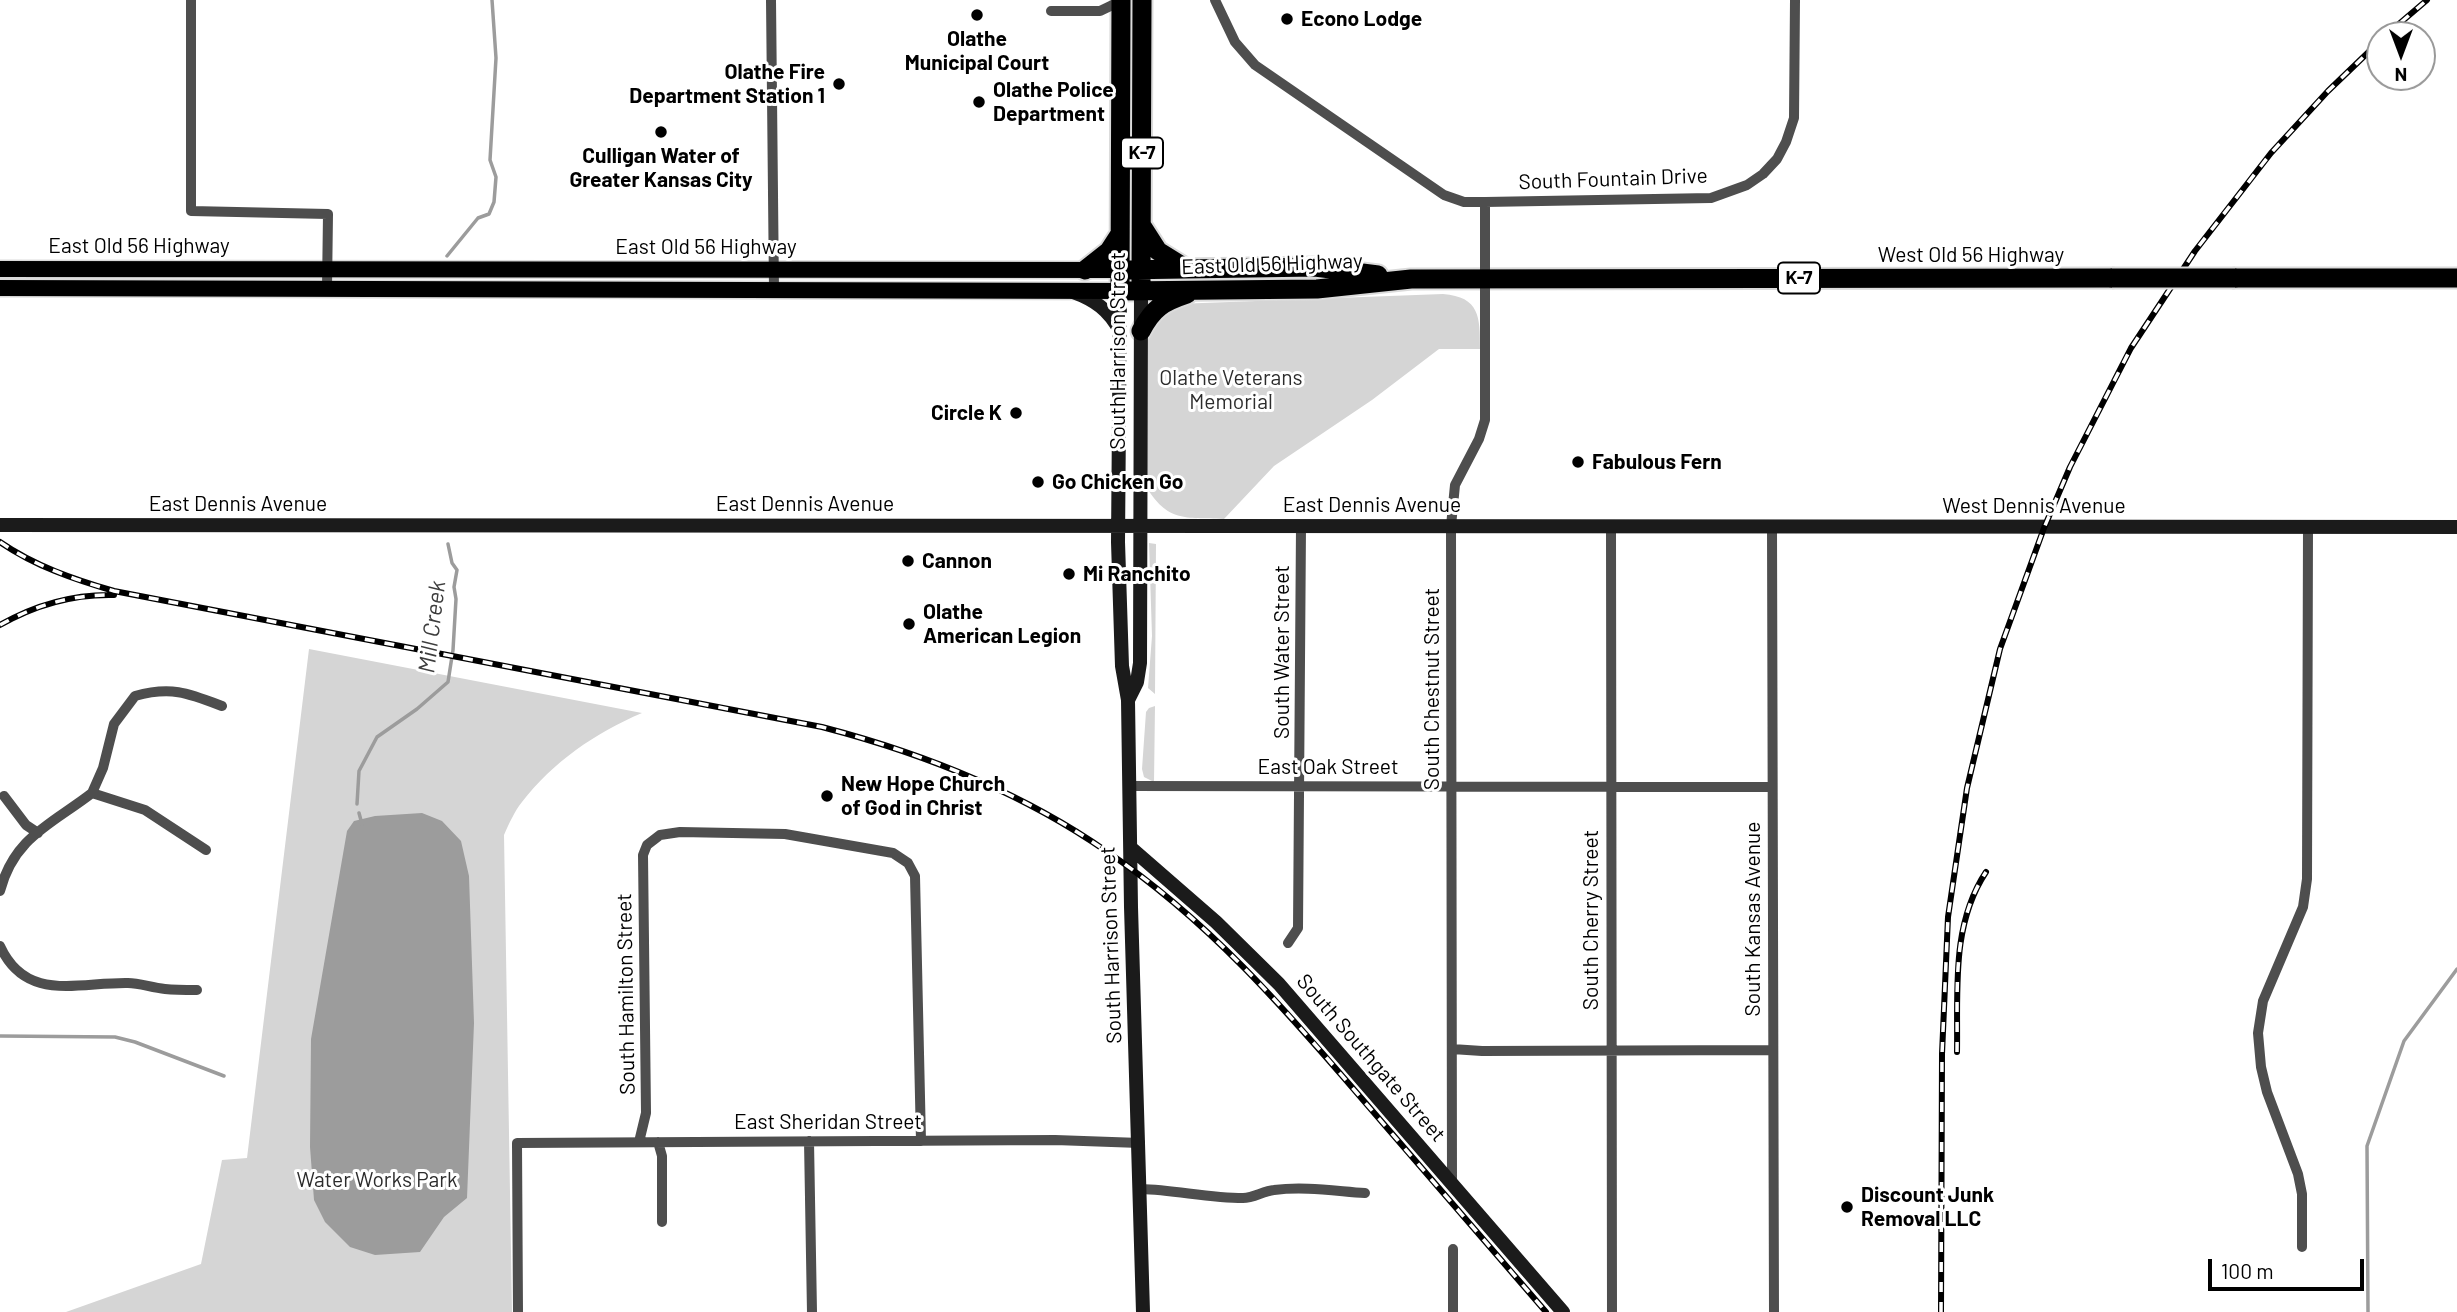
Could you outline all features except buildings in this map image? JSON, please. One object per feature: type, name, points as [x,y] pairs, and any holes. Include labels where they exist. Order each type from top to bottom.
[{"type":"highway","name":"South Harrison Street","points":[[1120,291],[1121,0]]},
{"type":"highway","name":"South Harrison Street","points":[[1142,0],[1142,291]]},
{"type":"highway","points":[[1141,224],[1158,251],[1188,269]]},
{"type":"highway","points":[[1085,270],[1109,251],[1120,234]]},
{"type":"highway","name":"East Old 56 Highway","points":[[1120,270],[1315,267],[1411,279]]},
{"type":"highway","name":"West Old 56 Highway","points":[[1486,279],[2457,278]]},
{"type":"highway","name":"East Old 56 Highway","points":[[1120,291],[1317,289],[1411,279],[1486,279]]},
{"type":"highway","points":[[1141,331],[1158,306],[1197,290]]},
{"type":"main road","name":"East Old 56 Highway","points":[[0,269],[1120,270]]},
{"type":"main road","name":"East Old 56 Highway","points":[[0,288],[1120,291]]},
{"type":"street","points":[[191,0],[191,211],[328,214],[327,288]]},
{"type":"street","points":[[771,0],[774,290]]},
{"type":"street","points":[[1051,11],[1100,11],[1121,0]]},
{"type":"street","name":"South Fountain Drive","points":[[1215,0],[1235,42],[1255,65],[1444,195],[1464,201],[1485,202],[1711,198],[1747,185],[1763,174],[1777,159],[1794,118],[1795,0]]},
{"type":"street","name":"South Chestnut Street","points":[[1452,1184],[1451,526],[1455,485],[1479,439],[1485,420],[1485,202]]},
{"type":"street","points":[[1069,291],[1101,306],[1110,314],[1120,331]]},
{"type":"street","name":"South Harrison Street","points":[[1120,291],[1118,525],[1122,666],[1128,700],[1143,1312]]},
{"type":"street","name":"South Harrison Street","points":[[1128,700],[1137,682],[1140,663],[1142,291]]},
{"type":"street","name":"East Dennis Avenue","points":[[0,525],[1611,527]]},
{"type":"street","name":"South Water Street","points":[[1288,943],[1298,928],[1301,527]]},
{"type":"street","name":"West Dennis Avenue","points":[[1611,527],[2457,527]]},
{"type":"street","name":"South Cherry Street","points":[[1611,527],[1612,1312]]},
{"type":"street","name":"South Kansas Avenue","points":[[1772,527],[1774,1312]]},
{"type":"street","points":[[2302,1247],[2302,1194],[2298,1174],[2267,1092],[2261,1067],[2259,1033],[2263,1001],[2303,907],[2308,879],[2308,527]]},
{"type":"street","points":[[1,884],[7,866],[15,855],[38,833],[92,793],[103,768],[114,724],[135,696],[164,690],[180,691],[222,706]]},
{"type":"street","name":"East Oak Street","points":[[1129,786],[1772,787]]},
{"type":"street","points":[[92,793],[145,810],[206,850]]},
{"type":"street","points":[[4,796],[26,825],[38,833]]},
{"type":"street","name":"South Hamilton Street","points":[[639,1142],[646,1113],[643,855],[647,845],[660,835],[680,832],[785,834],[893,853],[908,863],[915,876],[921,1141]]},
{"type":"street","name":"South Southgate Street","points":[[1131,848],[1223,929],[1279,984],[1563,1312]]},
{"type":"street","points":[[0,946],[12,967],[23,976],[47,986],[136,983],[164,989],[197,990]]},
{"type":"street","points":[[1452,1049],[1772,1050]]},
{"type":"street","points":[[809,1141],[812,1312]]},
{"type":"street","points":[[658,1142],[662,1156],[662,1222]]},
{"type":"street","name":"East Sheridan Street","points":[[518,1312],[517,1143],[1140,1143]]},
{"type":"street","points":[[1141,1189],[1247,1198],[1270,1190],[1299,1188],[1365,1194]]},
{"type":"street","points":[[1453,1249],[1453,1312]]},
{"type":"green space","name":"Olathe Veterans Memorial","points":[[1443,294],[1464,299],[1471,304],[1478,318],[1480,349],[1439,349],[1372,400],[1274,466],[1224,519],[1178,516],[1161,506],[1153,497],[1145,485],[1144,332],[1176,304]]},
{"type":"green space","points":[[1149,543],[1156,544],[1155,694],[1148,688],[1152,636]]},
{"type":"green space","name":"Water Works Park","points":[[309,649],[642,713],[592,739],[547,774],[522,802],[504,835],[512,1312],[66,1312],[201,1264],[222,1160],[247,1158]]},
{"type":"green space","points":[[1155,706],[1154,782],[1144,777],[1142,769],[1146,712]]},
{"type":"shaded area","points":[[422,813],[442,821],[461,841],[469,876],[474,1023],[467,1198],[444,1217],[420,1252],[375,1255],[350,1247],[325,1222],[314,1200],[310,1147],[311,1039],[347,831],[354,821],[375,816]]},
{"type":"waterway","name":"Mill Creek","points":[[447,256],[478,218],[489,214],[494,202],[496,177],[490,160],[496,58],[492,0]]},
{"type":"waterway","name":"Mill Creek","points":[[357,804],[359,771],[377,737],[417,709],[448,682],[453,650],[456,599],[454,587],[457,570],[452,563],[448,544]]},
{"type":"waterway","name":"Mill Creek","points":[[359,813],[362,824]]},
{"type":"waterway","points":[[2368,1312],[2367,1146],[2404,1041],[2457,969]]},
{"type":"waterway","points":[[0,1036],[115,1037],[224,1076]]},
{"type":"railway","points":[[2402,21],[2427,0]]},
{"type":"railway","points":[[1941,1312],[1942,1054],[1948,917],[1967,788],[2000,649],[2044,528],[2070,467],[2131,348],[2195,251],[2271,153],[2366,54]]},
{"type":"railway","points":[[0,542],[55,571],[114,591],[822,727],[933,762],[1040,810],[1106,851],[1143,878],[1178,906],[1243,967],[1304,1032],[1546,1312]]},
{"type":"railway","points":[[0,625],[55,602],[84,596],[114,595]]},
{"type":"railway","points":[[1957,1052],[1957,982],[1962,936],[1975,892],[1986,872]]},
{"type":"place","name":"Olathe Municipal Court","points":[[977,15]]},
{"type":"place","name":"Econo Lodge","points":[[1287,19]]},
{"type":"place","name":"Olathe Fire Department Station 1","points":[[839,84]]},
{"type":"place","name":"Olathe Police Department","points":[[979,102]]},
{"type":"place","name":"Culligan Water of Greater Kansas City","points":[[661,132]]},
{"type":"place","name":"Circle K","points":[[1016,413]]},
{"type":"place","name":"Fabulous Fern","points":[[1578,462]]},
{"type":"place","name":"Go Chicken Go","points":[[1038,482]]},
{"type":"place","name":"Cannon","points":[[908,561]]},
{"type":"place","name":"Mi Ranchito","points":[[1069,574]]},
{"type":"place","name":"Olathe American Legion","points":[[909,624]]},
{"type":"place","name":"New Hope Church of God in Christ","points":[[827,796]]},
{"type":"place","name":"Discount Junk Removal LLC","points":[[1847,1207]]}]
